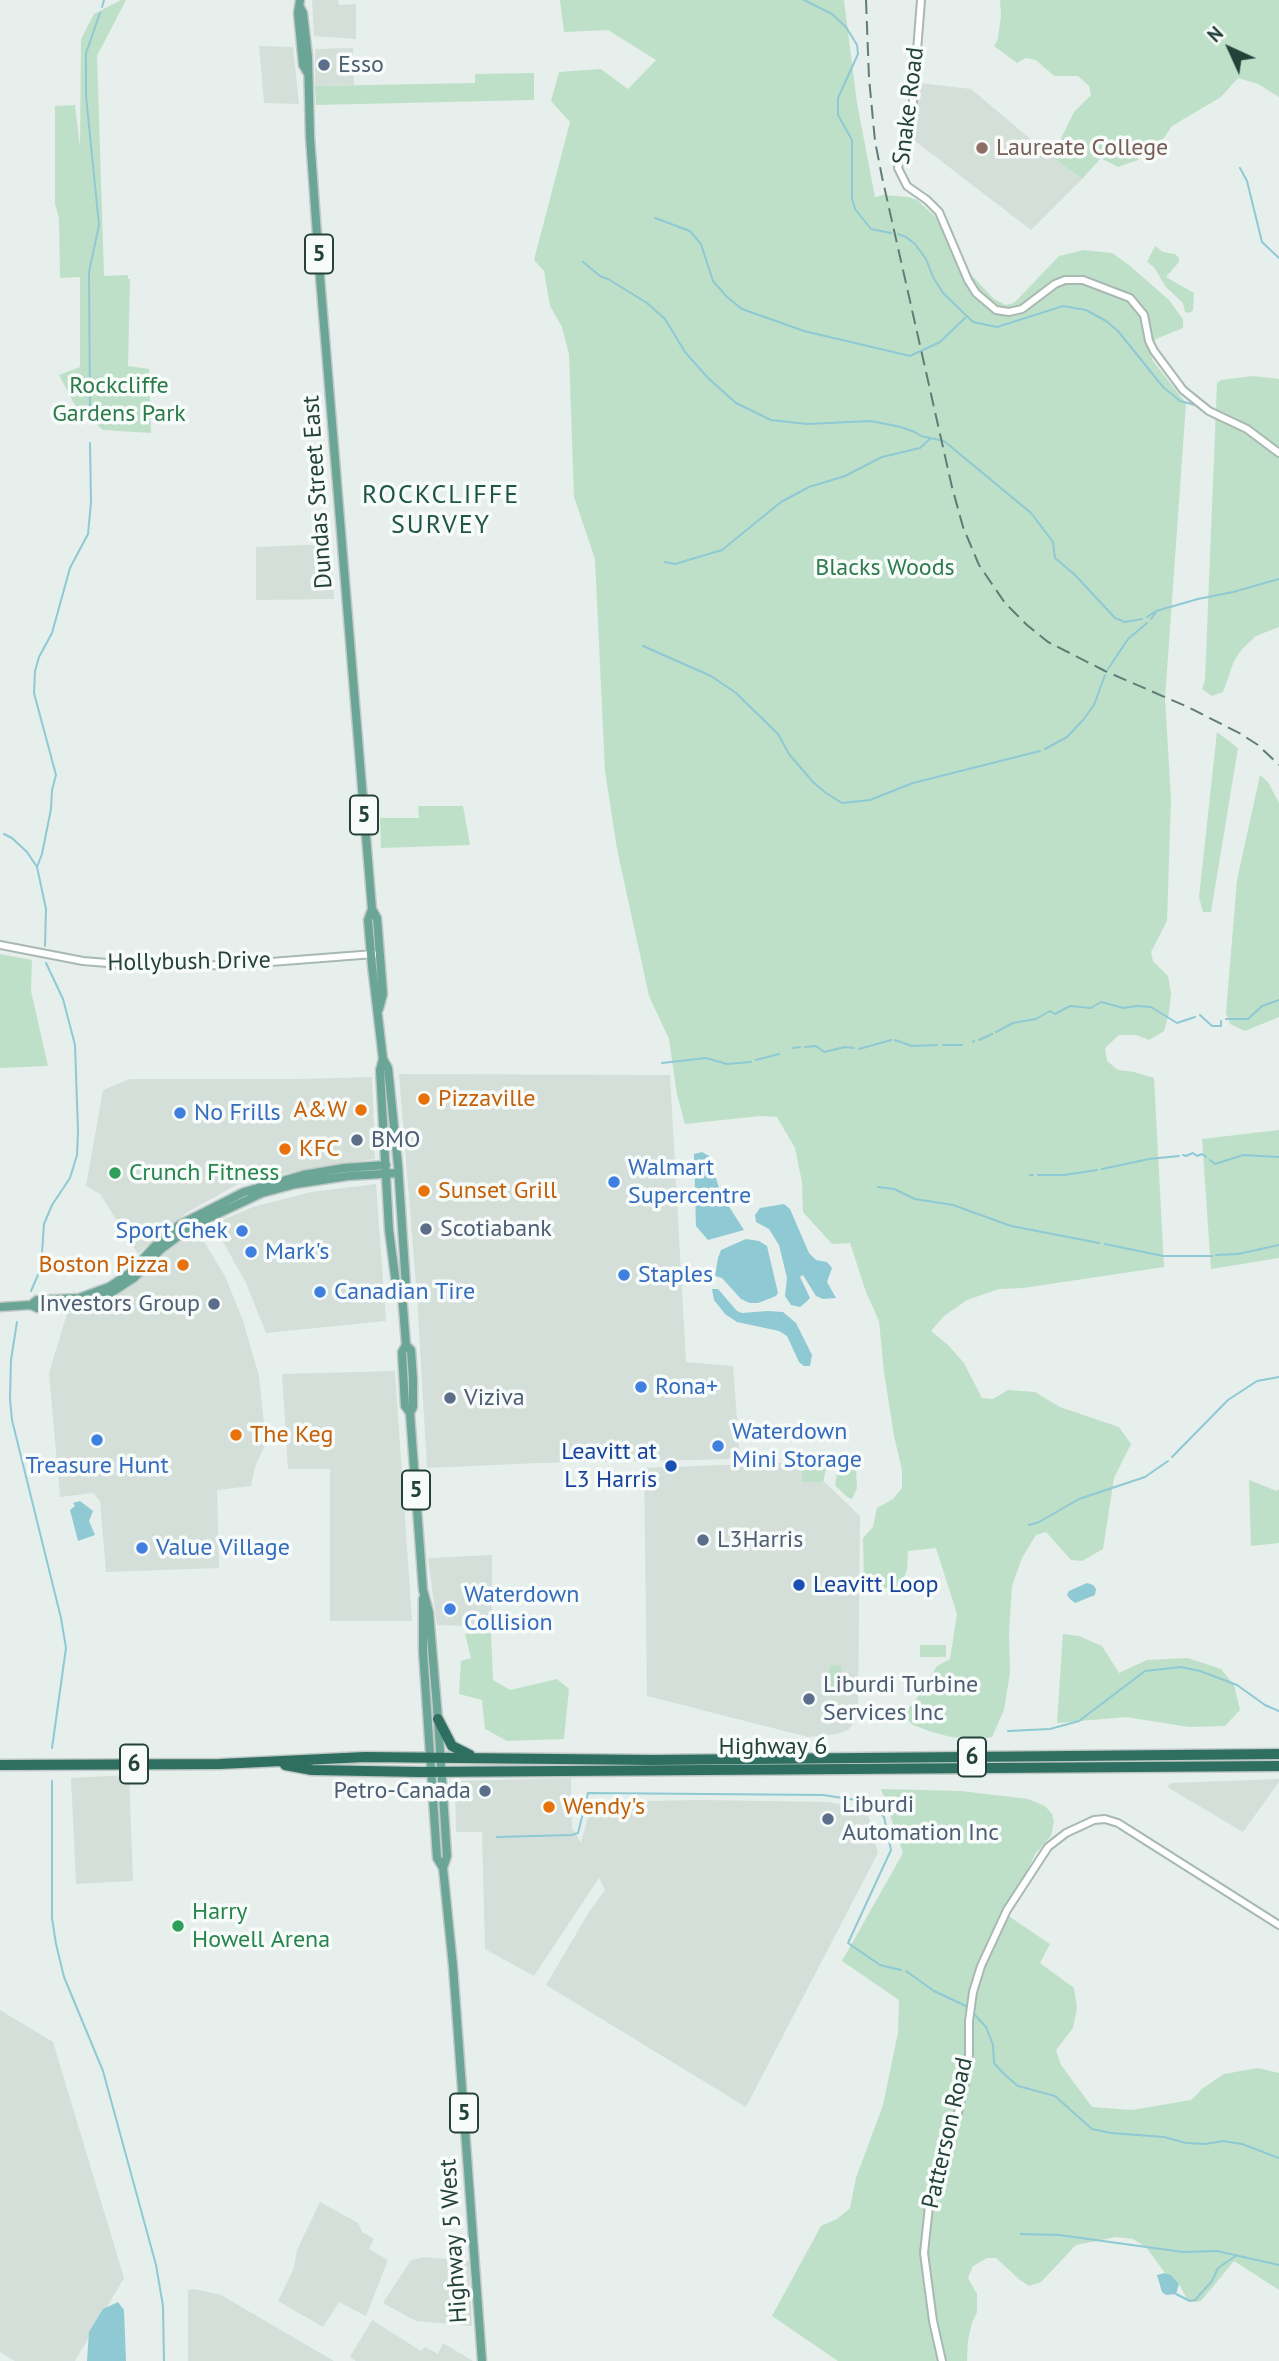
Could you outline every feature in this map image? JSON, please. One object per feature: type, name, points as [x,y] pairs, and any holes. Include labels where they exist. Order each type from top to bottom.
[{"type":"highway","points":[[438,1719],[452,1746],[477,1758]]},
{"type":"highway","name":"Highway 6","points":[[268,1762],[312,1770],[436,1772],[1279,1754]]},
{"type":"highway","name":"Highway 6","points":[[0,1765],[435,1757],[752,1764],[1279,1766]]},
{"type":"main road","name":"Dundas Street East","points":[[300,4],[298,13],[301,51],[307,72],[320,277],[372,909],[377,918],[375,953],[383,994],[379,1011],[383,1059],[380,1070],[389,1230],[396,1284],[402,1294],[406,1345],[402,1352],[405,1406],[410,1413],[424,1596],[429,1612],[438,1719],[435,1757]]},
{"type":"main road","name":"Dundas Street East","points":[[383,1059],[388,1068],[398,1173],[406,1286],[402,1294]]},
{"type":"main road","points":[[0,1307],[31,1305],[37,1300],[60,1303],[107,1292],[179,1225],[234,1196],[263,1185],[344,1168],[386,1169],[398,1173]]},
{"type":"main road","name":"Dundas Street East","points":[[424,1596],[421,1611],[423,1651],[435,1757]]},
{"type":"main road","name":"5","points":[[435,1757],[436,1772]]},
{"type":"main road","name":"Highway 5 West","points":[[436,1772],[447,1856],[443,1868],[454,1976],[482,2361]]},
{"type":"street","name":"Snake Road","points":[[921,0],[912,114],[898,168],[907,186],[939,212],[964,272],[976,293],[996,310],[1009,312],[1022,309],[1055,284],[1073,279],[1083,280],[1130,298],[1144,315],[1149,341],[1154,351],[1183,390],[1209,411],[1247,429],[1279,453]]},
{"type":"street","name":"Hollybush Drive","points":[[0,945],[109,965],[240,964],[375,953]]},
{"type":"street","name":"Patterson Road","points":[[942,2361],[933,2321],[924,2253],[929,2206],[966,2078],[969,2054],[968,2021],[981,1966],[1007,1910],[1048,1847],[1078,1826],[1094,1820],[1105,1819],[1118,1823],[1279,1925]]},
{"type":"shaded area","points":[[312,0],[338,0],[339,5],[356,4],[356,39],[314,36]]},
{"type":"shaded area","points":[[259,46],[293,47],[299,104],[264,103]]},
{"type":"shaded area","points":[[353,48],[354,85],[315,86],[315,49]]},
{"type":"shaded area","name":"Laureate College","points":[[919,83],[971,89],[1082,179],[1031,230],[911,138]]},
{"type":"shaded area","points":[[331,544],[334,599],[256,600],[256,547]]},
{"type":"shaded area","points":[[399,1074],[670,1075],[686,1362],[733,1366],[740,1459],[427,1468],[417,1297]]},
{"type":"shaded area","points":[[372,1077],[375,1159],[240,1183],[186,1213],[138,1254],[100,1194],[86,1186],[103,1090],[130,1079]]},
{"type":"shaded area","points":[[376,1184],[386,1321],[266,1333],[246,1283],[213,1224],[253,1207],[311,1192]]},
{"type":"shaded area","points":[[190,1232],[200,1235],[225,1276],[243,1321],[259,1376],[266,1443],[255,1467],[251,1486],[217,1490],[219,1568],[106,1572],[100,1501],[93,1493],[60,1497],[49,1373],[67,1314],[114,1296],[133,1282],[179,1238]]},
{"type":"shaded area","points":[[395,1371],[412,1621],[330,1621],[330,1469],[288,1469],[282,1374]]},
{"type":"shaded area","points":[[804,1462],[860,1516],[858,1710],[855,1722],[848,1730],[837,1734],[808,1737],[647,1696],[644,1468]]},
{"type":"shaded area","points":[[492,1555],[492,1627],[437,1625],[428,1558]]},
{"type":"shaded area","points":[[129,1775],[133,1881],[76,1884],[71,1778]]},
{"type":"shaded area","points":[[571,1778],[572,1828],[581,1843],[592,1802],[829,1802],[867,1810],[878,1853],[746,2107],[546,1985],[605,1890],[599,1878],[534,1976],[485,1949],[482,1832],[456,1832],[455,1781]]},
{"type":"shaded area","points":[[1279,1779],[1243,1832],[1167,1787],[1171,1783]]},
{"type":"shaded area","points":[[0,2010],[53,2042],[124,2278],[75,2361],[15,2361],[0,2352]]},
{"type":"shaded area","points":[[320,2202],[358,2223],[362,2232],[374,2239],[369,2249],[388,2260],[366,2316],[339,2302],[323,2327],[278,2301],[294,2268],[297,2250]]},
{"type":"shaded area","points":[[424,2257],[469,2261],[472,2326],[416,2321],[383,2303],[411,2260]]},
{"type":"shaded area","points":[[188,2290],[221,2295],[334,2361],[188,2361]]},
{"type":"shaded area","points":[[372,2320],[421,2351],[425,2347],[438,2354],[443,2343],[473,2361],[356,2361],[350,2357]]},
{"type":"green space","name":"Rockcliffe Gardens Park","points":[[126,0],[97,56],[104,276],[128,275],[130,279],[128,366],[149,369],[151,433],[103,430],[86,416],[80,415],[59,375],[80,367],[80,277],[60,278],[59,218],[55,204],[55,106],[75,105],[80,147],[81,39],[94,14]]},
{"type":"green space","name":"Blacks Woods","points":[[560,0],[844,0],[857,103],[875,197],[883,195],[917,200],[942,223],[961,264],[994,299],[1006,305],[1014,303],[1059,256],[1084,250],[1112,253],[1169,300],[1183,319],[1183,328],[1156,339],[1149,349],[1153,361],[1186,403],[1165,699],[1171,800],[1167,921],[1151,952],[1153,961],[1168,976],[1171,993],[1169,1013],[1164,1031],[1149,1040],[1136,1035],[1119,1035],[1105,1048],[1107,1061],[1118,1070],[1154,1078],[1164,1267],[1023,1288],[999,1289],[967,1300],[944,1316],[931,1331],[964,1363],[982,1398],[993,1399],[1008,1390],[1035,1392],[1060,1407],[1119,1427],[1131,1444],[1114,1478],[1103,1549],[1082,1561],[1071,1560],[1046,1532],[1036,1535],[1022,1558],[1012,1586],[1010,1673],[1004,1710],[992,1737],[951,1737],[913,1725],[902,1714],[913,1704],[937,1666],[950,1659],[957,1614],[936,1548],[908,1551],[907,1570],[899,1589],[864,1587],[863,1538],[873,1527],[877,1508],[893,1499],[902,1488],[902,1470],[884,1372],[879,1321],[850,1243],[832,1244],[803,1212],[802,1182],[795,1148],[777,1117],[760,1116],[685,1124],[677,1095],[669,1039],[649,996],[617,849],[605,771],[595,559],[574,497],[569,354],[562,327],[550,306],[544,271],[534,260],[570,122],[551,101],[559,72],[601,69],[628,89],[656,60],[608,30],[564,32]]},
{"type":"green space","points":[[1000,0],[1279,0],[1279,97],[1258,84],[1238,78],[1221,97],[1172,126],[1150,158],[1144,153],[1138,160],[1118,167],[1101,158],[1082,179],[1052,157],[1074,112],[1091,95],[1089,86],[1078,76],[1054,76],[1036,60],[1026,58],[1017,63],[994,46],[998,39]]},
{"type":"green space","points":[[534,73],[534,100],[316,105],[315,86],[475,83],[475,74]]},
{"type":"green space","points":[[1155,246],[1179,258],[1179,262],[1166,277],[1194,293],[1193,310],[1190,313],[1185,312],[1183,303],[1165,286],[1154,267],[1147,262]]},
{"type":"green space","points":[[1253,376],[1279,379],[1279,627],[1256,636],[1242,649],[1234,661],[1223,692],[1212,696],[1202,689],[1205,680],[1217,383],[1221,380]]},
{"type":"green space","points":[[1217,732],[1238,748],[1211,912],[1203,912],[1199,897]]},
{"type":"green space","points":[[1260,775],[1268,782],[1279,803],[1279,1017],[1245,1031],[1230,1024],[1226,1013],[1237,880]]},
{"type":"green space","points":[[418,806],[463,806],[470,845],[381,848],[380,818],[419,818]]},
{"type":"green space","points":[[0,954],[32,960],[31,991],[48,1066],[0,1068]]},
{"type":"green space","points":[[1279,1130],[1279,1258],[1211,1269],[1202,1139]]},
{"type":"green space","points":[[802,1463],[827,1464],[823,1482],[802,1482]]},
{"type":"green space","points":[[844,1466],[851,1466],[856,1470],[857,1488],[852,1499],[835,1485],[837,1474]]},
{"type":"green space","points":[[1249,1480],[1277,1491],[1279,1489],[1279,1543],[1251,1546]]},
{"type":"green space","points":[[491,1633],[493,1680],[510,1690],[557,1679],[569,1689],[564,1739],[507,1741],[485,1729],[482,1700],[459,1694],[461,1661],[471,1658],[465,1634]]},
{"type":"green space","points":[[1063,1634],[1079,1636],[1102,1646],[1119,1673],[1147,1660],[1188,1658],[1221,1669],[1234,1685],[1240,1710],[1225,1726],[1189,1727],[1126,1717],[1057,1723]]},
{"type":"green space","points":[[920,1645],[946,1645],[946,1657],[920,1657]]},
{"type":"green space","points":[[830,1665],[842,1666],[840,1692],[827,1691]]},
{"type":"green space","points":[[881,1789],[961,1791],[1028,1799],[1045,1806],[1052,1814],[1054,1821],[1051,1836],[1035,1854],[1007,1915],[1050,1944],[1040,1963],[1074,1988],[1077,2008],[1073,2028],[1056,2050],[1061,2065],[1092,2107],[1132,2110],[1191,2100],[1224,2074],[1258,2068],[1279,2073],[1279,2290],[1234,2261],[1201,2301],[1194,2302],[1187,2299],[1179,2284],[1171,2275],[1165,2273],[1146,2247],[1133,2239],[1116,2237],[1076,2245],[1041,2282],[1029,2286],[996,2258],[987,2258],[973,2266],[968,2278],[977,2294],[977,2312],[968,2340],[967,2361],[838,2361],[772,2316],[821,2226],[837,2219],[850,2208],[856,2178],[883,2105],[898,2033],[899,2000],[842,1961],[903,1853]]},
{"type":"water","points":[[702,1152],[709,1156],[721,1194],[744,1230],[708,1240],[696,1226],[694,1154]]},
{"type":"water","points":[[784,1204],[790,1209],[809,1253],[816,1260],[827,1262],[832,1268],[827,1282],[836,1298],[823,1299],[816,1296],[803,1275],[800,1277],[810,1298],[800,1307],[791,1305],[785,1296],[787,1278],[779,1245],[769,1229],[756,1222],[755,1215],[760,1208]]},
{"type":"water","points":[[746,1239],[759,1241],[767,1246],[778,1293],[758,1303],[741,1299],[722,1278],[715,1276],[721,1250]]},
{"type":"water","points":[[712,1289],[718,1289],[737,1311],[742,1313],[783,1312],[796,1323],[812,1355],[810,1366],[799,1362],[787,1336],[779,1331],[737,1322],[725,1314],[714,1300]]},
{"type":"water","points":[[80,1501],[93,1511],[89,1521],[95,1535],[78,1541],[70,1510],[75,1506],[73,1503]]},
{"type":"water","points":[[1087,1583],[1096,1589],[1095,1595],[1075,1603],[1070,1599],[1067,1595],[1069,1591]]},
{"type":"water","points":[[1157,2275],[1171,2275],[1179,2284],[1176,2294],[1166,2295],[1162,2292]]},
{"type":"water","points":[[118,2302],[124,2310],[126,2361],[87,2361],[89,2332],[103,2309]]},
{"type":"waterway","points":[[102,7],[104,0]]},
{"type":"waterway","points":[[804,0],[832,14],[846,27],[857,45],[858,54],[838,98],[838,115],[852,140],[852,198],[855,209],[871,229],[891,233]]},
{"type":"waterway","points":[[90,417],[89,272],[99,225],[86,96],[86,53],[100,13]]},
{"type":"waterway","points":[[1240,168],[1247,181],[1262,242],[1279,258]]},
{"type":"waterway","points":[[655,218],[690,231],[701,244],[713,281],[742,309],[804,331],[910,356],[940,342],[965,318]]},
{"type":"waterway","points":[[898,234],[915,244],[926,259],[943,293],[973,322],[997,327],[1063,306],[1086,310],[1118,331],[1163,387],[1180,401],[1199,406]]},
{"type":"waterway","points":[[583,262],[600,276],[647,303],[665,319],[685,352],[708,378],[736,403],[771,420],[807,424],[871,421],[901,427],[921,436],[944,441],[1031,513],[1053,542],[1055,558],[1075,575],[1115,618],[1125,622],[1142,619]]},
{"type":"waterway","points":[[665,562],[675,564],[722,550],[781,502],[809,487],[845,476],[882,457],[920,448],[931,438]]},
{"type":"waterway","points":[[37,867],[42,854],[56,775],[34,693],[35,671],[52,633],[70,568],[88,534],[91,502],[90,443]]},
{"type":"waterway","points":[[1147,617],[1156,611],[1279,579]]},
{"type":"waterway","points":[[1151,619],[1156,612]]},
{"type":"waterway","points":[[1108,669],[1128,639],[1147,623]]},
{"type":"waterway","points":[[643,646],[711,676],[736,693],[778,734],[789,754],[813,782],[842,803],[870,800],[913,783],[1040,751]]},
{"type":"waterway","points":[[1045,749],[1067,737],[1083,720],[1094,705],[1105,675]]},
{"type":"waterway","points":[[4,834],[27,852],[37,867],[46,909],[45,946]]},
{"type":"waterway","points":[[31,1291],[41,1268],[44,1224],[52,1205],[70,1178],[77,1155],[75,1045],[63,999],[46,963]]},
{"type":"waterway","points":[[1226,1019],[1248,1019],[1262,1006],[1279,1000]]},
{"type":"waterway","points":[[996,1032],[1013,1023],[1036,1019],[1050,1011],[1055,1014],[1070,1006],[1091,1008],[1101,1002],[1124,1008],[1151,1007],[1177,1023],[1195,1017]]},
{"type":"waterway","points":[[1200,1015],[1212,1026],[1221,1026],[1221,1021]]},
{"type":"waterway","points":[[979,1040],[992,1034]]},
{"type":"waterway","points":[[859,1049],[891,1040]]},
{"type":"waterway","points":[[895,1040],[912,1046],[937,1045]]},
{"type":"waterway","points":[[943,1045],[962,1045]]},
{"type":"waterway","points":[[805,1047],[816,1046],[824,1052],[845,1047],[854,1048]]},
{"type":"waterway","points":[[793,1048],[800,1047]]},
{"type":"waterway","points":[[756,1060],[779,1054]]},
{"type":"waterway","points":[[662,1063],[706,1058],[727,1064],[751,1062]]},
{"type":"waterway","points":[[1183,1155],[1193,1153],[1206,1157]]},
{"type":"waterway","points":[[1210,1160],[1215,1164],[1243,1155],[1279,1157]]},
{"type":"waterway","points":[[1102,1169],[1179,1156]]},
{"type":"waterway","points":[[1038,1175],[1064,1175],[1097,1170]]},
{"type":"waterway","points":[[878,1187],[894,1189],[915,1199],[953,1205],[1011,1226],[1099,1243]]},
{"type":"waterway","points":[[1105,1244],[1163,1256],[1212,1256]]},
{"type":"waterway","points":[[1216,1255],[1238,1254],[1279,1245]]},
{"type":"waterway","points":[[17,1322],[11,1360],[12,1420],[66,1648],[52,1748]]},
{"type":"waterway","points":[[1172,1457],[1228,1400],[1257,1381],[1279,1377]]},
{"type":"waterway","points":[[1029,1525],[1079,1499],[1145,1477],[1168,1461]]},
{"type":"waterway","points":[[1008,1731],[1050,1729],[1079,1721],[1145,1671],[1181,1667],[1237,1685],[1265,1705],[1279,1711]]},
{"type":"waterway","points":[[52,1781],[52,1918],[56,1944],[64,1977],[103,2071],[156,2265],[163,2306],[164,2361]]},
{"type":"waterway","points":[[497,1837],[578,1833],[588,1793],[823,1795],[870,1802],[884,1817],[891,1850],[848,1943],[880,1965],[901,1970]]},
{"type":"waterway","points":[[906,1971],[934,1991],[968,2007]]},
{"type":"waterway","points":[[974,2014],[986,2027],[993,2045],[994,2063],[1004,2074],[1018,2086],[1055,2096],[1092,2129],[1164,2137],[1186,2143],[1223,2141],[1242,2144],[1279,2158]]},
{"type":"waterway","points":[[1021,2234],[1059,2235],[1183,2252],[1217,2251],[1279,2265]]},
{"type":"waterway","points":[[1176,2294],[1190,2301],[1195,2300],[1212,2281],[1218,2268],[1237,2255]]},
{"type":"railway","points":[[866,0],[869,78],[875,141],[882,177],[952,487],[963,527],[979,565],[1005,603],[1048,642],[1241,734],[1258,745],[1279,765]]},
{"type":"place","name":"Esso","points":[[324,65]]},
{"type":"place","name":"Laureate College","points":[[982,148]]},
{"type":"place","name":"Pizzaville","points":[[424,1099]]},
{"type":"place","name":"A&W","points":[[361,1110]]},
{"type":"place","name":"No Frills","points":[[180,1113]]},
{"type":"place","name":"BMO","points":[[357,1140]]},
{"type":"place","name":"KFC","points":[[285,1149]]},
{"type":"place","name":"Crunch Fitness","points":[[115,1173]]},
{"type":"place","name":"Walmart Supercentre","points":[[614,1182]]},
{"type":"place","name":"Sunset Grill","points":[[424,1191]]},
{"type":"place","name":"Scotiabank","points":[[426,1229]]},
{"type":"place","name":"Sport Chek","points":[[242,1231]]},
{"type":"place","name":"Mark's","points":[[251,1252]]},
{"type":"place","name":"Boston Pizza","points":[[183,1265]]},
{"type":"place","name":"Staples","points":[[624,1275]]},
{"type":"place","name":"Canadian Tire","points":[[320,1292]]},
{"type":"place","name":"Investors Group","points":[[214,1304]]},
{"type":"place","name":"Rona+","points":[[641,1387]]},
{"type":"place","name":"Viziva","points":[[450,1398]]},
{"type":"place","name":"The Keg","points":[[236,1435]]},
{"type":"place","name":"Treasure Hunt","points":[[97,1440]]},
{"type":"place","name":"Waterdown Mini Storage","points":[[718,1446]]},
{"type":"place","name":"Leavitt at L3 Harris","points":[[671,1466]]},
{"type":"place","name":"L3Harris","points":[[703,1540]]},
{"type":"place","name":"Value Village","points":[[142,1548]]},
{"type":"place","name":"Leavitt Loop","points":[[799,1585]]},
{"type":"place","name":"Waterdown Collision","points":[[450,1609]]},
{"type":"place","name":"Liburdi Turbine Services Inc","points":[[809,1699]]},
{"type":"place","name":"Petro-Canada","points":[[485,1791]]},
{"type":"place","name":"Wendy's","points":[[549,1807]]},
{"type":"place","name":"Liburdi Automation Inc","points":[[828,1819]]},
{"type":"place","name":"Harry Howell Arena","points":[[178,1926]]},
{"type":"district","name":"ROCKCLIFFE SURVEY","points":[[441,511]]}]
